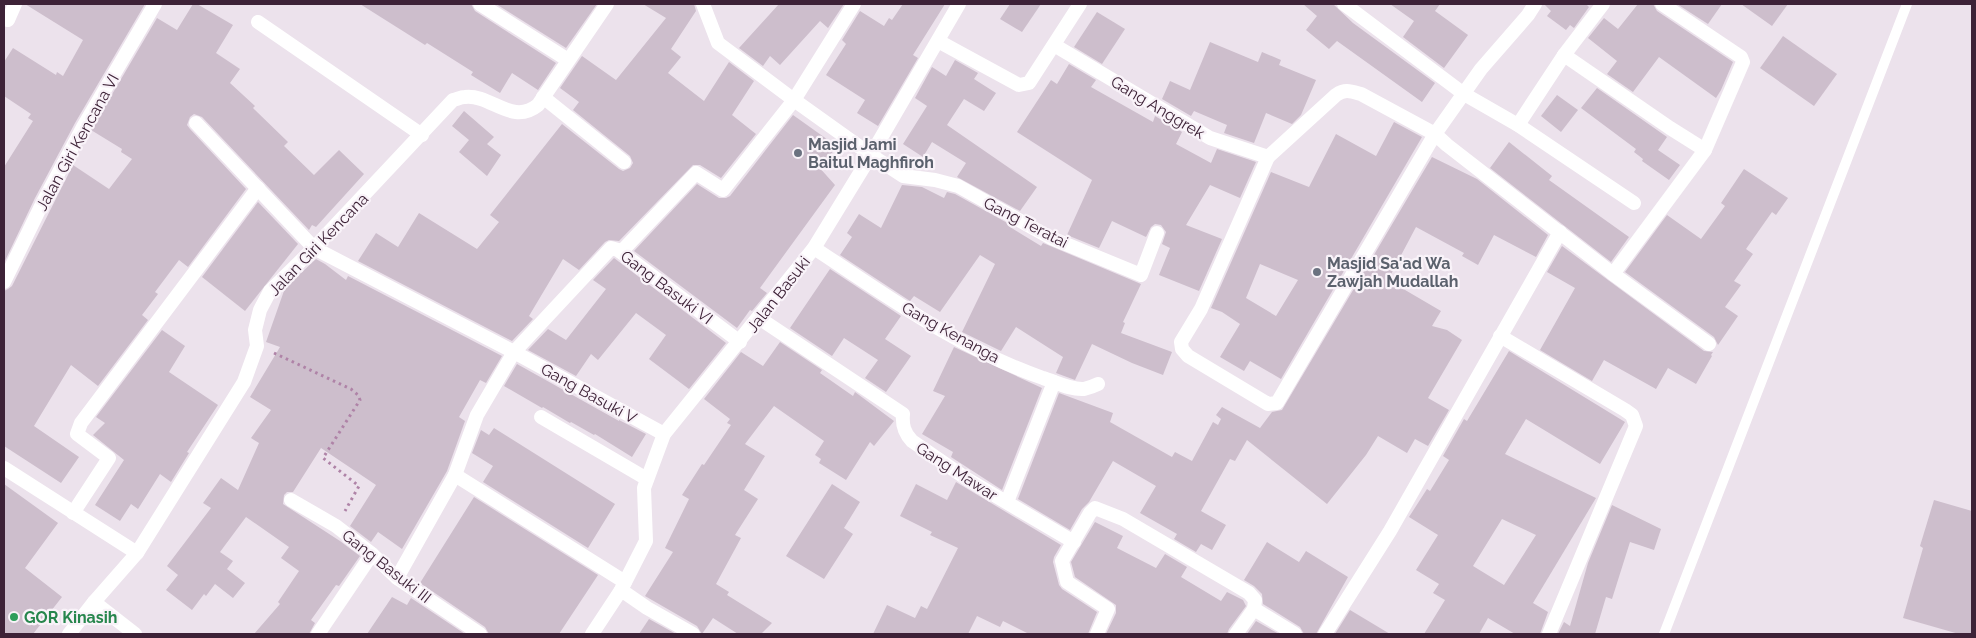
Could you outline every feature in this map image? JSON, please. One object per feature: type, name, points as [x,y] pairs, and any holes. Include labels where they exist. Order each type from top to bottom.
[{"type":"street","points":[[5,22],[15,4]]},
{"type":"street","name":"Jalan Giri Kencana VI","points":[[4,282],[83,127],[155,4]]},
{"type":"street","points":[[480,4],[568,60]]},
{"type":"street","name":"Jalan Giri Kencana","points":[[69,634],[137,553],[244,382],[257,346],[255,330],[260,310],[270,291],[314,248],[453,100],[466,96],[501,108],[529,112],[544,98],[607,4]]},
{"type":"street","points":[[704,4],[718,43],[871,155]]},
{"type":"street","points":[[621,252],[696,173],[723,190],[794,100],[854,4]]},
{"type":"street","name":"Jalan Basuki","points":[[592,634],[623,586],[646,541],[644,488],[664,434],[814,248],[959,4]]},
{"type":"street","points":[[938,40],[1019,85],[1029,83],[1080,4]]},
{"type":"street","points":[[1344,4],[1464,94],[1518,125],[1634,202]]},
{"type":"street","points":[[1535,4],[1528,15],[1480,69],[1435,134],[1280,399],[1273,405],[1268,404],[1188,356],[1182,350],[1181,342],[1201,309],[1268,157],[1343,91],[1361,94],[1435,134],[1613,274],[1709,344]]},
{"type":"street","points":[[1518,125],[1564,55],[1603,4]]},
{"type":"street","points":[[1613,274],[1706,150],[1743,62],[1741,57],[1662,4]]},
{"type":"street","points":[[258,22],[422,135]]},
{"type":"street","name":"Gang Anggrek","points":[[1054,45],[1210,138],[1268,157]]},
{"type":"street","points":[[1564,55],[1670,128],[1706,150]]},
{"type":"street","points":[[544,98],[624,162]]},
{"type":"street","points":[[196,123],[314,248],[514,352],[477,415],[455,475],[397,578]]},
{"type":"street","name":"Gang Teratai","points":[[871,155],[903,176],[935,180],[958,186],[1052,238],[1141,275],[1157,233]]},
{"type":"street","points":[[73,512],[109,458],[77,434],[81,423],[258,188]]},
{"type":"street","points":[[1325,634],[1390,531],[1560,232]]},
{"type":"street","name":"Gang Basuki VI","points":[[514,352],[611,248],[621,252],[740,342]]},
{"type":"street","name":"Gang Kenanga","points":[[814,248],[926,322],[974,349],[1068,386],[1084,389],[1098,384]]},
{"type":"street","name":"Gang Mawar","points":[[759,318],[902,414],[902,424],[906,435],[912,442],[967,479],[1074,542]]},
{"type":"street","points":[[1500,336],[1625,410],[1632,415],[1636,426],[1549,634]]},
{"type":"street","name":"Gang Basuki V","points":[[514,352],[664,434]]},
{"type":"street","points":[[1007,502],[1054,382]]},
{"type":"street","points":[[541,417],[647,479]]},
{"type":"street","points":[[4,468],[137,553]]},
{"type":"street","points":[[455,475],[623,586],[647,608],[693,634]]},
{"type":"street","name":"Gang Basuki III","points":[[292,500],[336,526],[372,554],[397,578],[480,634]]},
{"type":"street","points":[[1097,634],[1108,610],[1066,582],[1062,561],[1090,513],[1095,508],[1123,519],[1241,587],[1255,600],[1254,609],[1236,634]]},
{"type":"street","points":[[318,634],[372,554]]},
{"type":"street","points":[[94,602],[135,634]]},
{"type":"street","points":[[1254,609],[1295,634]]},
{"type":"lane","points":[[1664,634],[1907,4]]},
{"type":"path","points":[[257,346],[288,358],[351,389],[358,395],[360,400],[323,458],[359,486],[336,526]]},
{"type":"building","points":[[25,4],[145,4],[75,123],[35,198],[4,263],[4,167],[33,121],[28,118],[31,114],[4,96],[4,62],[13,48],[56,75],[57,72],[63,76],[83,40]]},
{"type":"building","points":[[193,4],[197,4],[233,25],[216,53],[240,69],[230,83],[255,106],[253,108],[288,142],[284,146],[314,175],[339,150],[364,174],[316,227],[312,225],[309,230],[202,117],[194,114],[190,117],[187,125],[190,129],[246,189],[188,267],[179,260],[155,292],[158,294],[142,315],[148,320],[98,386],[71,365],[34,426],[79,457],[61,483],[4,446],[4,291],[12,286],[73,165],[109,189],[132,159],[121,152],[122,149],[91,130],[157,18],[177,30]]},
{"type":"building","points":[[360,4],[471,4],[475,11],[556,63],[538,90],[512,73],[500,93],[471,75],[473,72],[427,43],[425,45]]},
{"type":"building","points":[[496,4],[597,4],[566,48]]},
{"type":"building","points":[[643,4],[694,4],[696,11],[671,49],[681,57],[668,73],[704,101],[729,62],[754,81],[732,115],[756,134],[721,178],[700,165],[693,165],[619,241],[609,240],[605,242],[579,270],[563,259],[529,316],[533,319],[512,341],[358,261],[376,233],[398,247],[419,213],[477,249],[499,222],[490,215],[562,124],[619,169],[623,171],[630,168],[633,163],[630,156],[573,110],[579,102],[560,88],[582,56],[616,80],[666,18]]},
{"type":"building","points":[[779,4],[844,4],[828,28],[820,21],[780,65],[770,56],[763,66],[739,48]]},
{"type":"building","points":[[903,4],[945,4],[913,55],[918,58],[878,126],[857,113],[865,100],[826,75],[846,44],[842,40],[860,11],[884,26],[889,18],[892,20]]},
{"type":"building","points":[[1010,4],[1041,4],[1022,32],[1000,19]]},
{"type":"building","points":[[1303,4],[1333,4],[1353,23],[1435,83],[1422,102],[1337,41],[1329,49],[1306,30],[1317,16]]},
{"type":"building","points":[[1390,4],[1440,4],[1435,11],[1468,35],[1444,68],[1403,37],[1414,21]]},
{"type":"building","points":[[1544,4],[1586,4],[1589,7],[1574,28],[1570,25],[1566,30],[1547,16],[1551,11]]},
{"type":"building","points":[[1638,4],[1653,4],[1657,11],[1733,62],[1716,98],[1659,57],[1633,92],[1607,74],[1617,61],[1588,38],[1604,18],[1618,29]]},
{"type":"building","points":[[1677,4],[1722,4],[1708,24]]},
{"type":"building","points":[[1741,4],[1788,4],[1772,26]]},
{"type":"building","points":[[1097,12],[1125,29],[1102,64],[1074,47]]},
{"type":"building","points":[[1783,36],[1837,74],[1814,106],[1760,68]]},
{"type":"building","points":[[1210,42],[1258,62],[1262,52],[1281,60],[1279,65],[1316,80],[1301,115],[1292,124],[1266,113],[1254,143],[1224,133],[1227,125],[1194,111],[1191,116],[1162,99],[1170,81],[1190,90]]},
{"type":"building","points":[[955,60],[978,73],[974,79],[996,93],[984,111],[964,99],[947,125],[1037,187],[1020,211],[957,177],[966,163],[932,142],[923,157],[903,144],[927,106],[915,98],[932,67],[946,76]]},
{"type":"building","points":[[1069,64],[1096,80],[1091,87],[1153,122],[1155,116],[1182,132],[1176,144],[1211,163],[1217,149],[1256,162],[1240,198],[1210,185],[1186,225],[1222,239],[1199,291],[1159,275],[1170,248],[1162,244],[1166,232],[1161,225],[1155,224],[1151,227],[1146,237],[1112,221],[1099,248],[1067,235],[1092,180],[1017,132],[1051,80],[1057,84]]},
{"type":"building","points":[[1597,88],[1667,137],[1658,150],[1680,165],[1669,180],[1642,161],[1643,159],[1634,152],[1636,149],[1581,108]]},
{"type":"building","points":[[1557,95],[1578,110],[1561,132],[1541,116]]},
{"type":"building","points":[[464,111],[494,137],[487,144],[501,155],[487,176],[459,152],[469,140],[452,126]]},
{"type":"building","points":[[793,115],[838,147],[818,166],[835,185],[760,288],[767,293],[752,311],[750,310],[737,328],[634,251],[697,184],[719,198],[730,196]]},
{"type":"building","points":[[1394,122],[1422,137],[1281,379],[1250,361],[1244,371],[1220,357],[1240,324],[1222,312],[1211,308],[1271,172],[1309,187],[1336,134],[1376,156]],"holes":[[[1260,264],[1298,280],[1276,316],[1246,298]]]},
{"type":"building","points":[[1509,142],[1552,176],[1549,180],[1629,237],[1611,262],[1490,168]]},
{"type":"building","points":[[1432,157],[1477,179],[1548,235],[1536,257],[1494,235],[1478,265],[1462,256],[1464,253],[1416,227],[1388,280],[1441,311],[1432,326],[1447,330],[1462,340],[1428,398],[1449,410],[1428,446],[1415,439],[1407,453],[1378,436],[1366,455],[1327,504],[1247,440],[1235,461],[1230,459],[1201,511],[1226,525],[1212,550],[1201,544],[1196,552],[1174,539],[1177,534],[1140,513],[1156,486],[1113,461],[1070,530],[1018,499],[1059,393],[1113,413],[1110,422],[1172,457],[1175,452],[1192,461],[1213,422],[1218,425],[1221,419],[1216,415],[1222,407],[1260,428],[1272,412],[1282,410]]},
{"type":"building","points":[[1744,169],[1788,198],[1776,215],[1772,212],[1746,249],[1753,254],[1734,281],[1741,285],[1725,307],[1738,316],[1718,345],[1714,337],[1625,272],[1667,215],[1701,239],[1725,206],[1721,203]]},
{"type":"building","points":[[902,185],[922,187],[944,198],[947,192],[955,194],[1011,225],[1010,227],[1041,246],[1043,243],[1141,284],[1123,322],[1125,323],[1121,333],[1172,352],[1163,375],[1092,344],[1075,380],[1056,373],[1063,357],[1016,327],[1001,351],[962,332],[995,264],[980,255],[940,312],[914,296],[910,301],[840,255],[852,237],[847,233],[859,214],[881,228]]},
{"type":"building","points":[[258,202],[298,244],[245,311],[202,277]]},
{"type":"building","points":[[1562,246],[1704,351],[1713,352],[1696,384],[1668,368],[1656,389],[1604,360],[1592,381],[1540,350],[1575,288],[1547,272]]},
{"type":"building","points":[[614,258],[726,343],[689,389],[649,359],[666,335],[636,313],[598,360],[591,354],[576,376],[528,350],[548,329],[566,340],[606,289],[593,280]]},
{"type":"building","points":[[316,259],[346,280],[348,276],[502,356],[486,383],[480,380],[459,417],[465,421],[447,471],[402,549],[378,532],[371,542],[350,526],[376,485],[321,448],[293,492],[287,492],[284,495],[283,504],[360,556],[339,586],[336,585],[311,620],[315,623],[309,634],[254,634],[280,604],[278,602],[299,571],[281,558],[289,547],[246,517],[220,552],[233,561],[227,569],[245,583],[233,598],[215,584],[206,596],[204,594],[192,610],[166,590],[178,575],[167,566],[211,508],[203,503],[221,478],[238,490],[259,443],[251,438],[271,410],[250,397],[280,347],[266,342],[285,288]]},
{"type":"building","points":[[830,269],[901,316],[885,339],[911,356],[886,392],[865,378],[878,360],[844,338],[832,356],[790,328]]},
{"type":"building","points":[[162,330],[185,346],[169,372],[218,405],[187,452],[189,453],[171,482],[160,474],[138,509],[131,504],[120,521],[95,505],[124,460],[93,435],[105,423],[96,417]]},
{"type":"building","points":[[780,342],[822,370],[820,373],[853,396],[855,392],[894,421],[874,446],[870,442],[846,480],[819,463],[821,459],[815,455],[824,441],[774,406],[745,444],[765,456],[744,490],[758,499],[735,535],[741,538],[716,584],[729,592],[727,595],[772,623],[761,634],[738,634],[713,618],[702,634],[697,626],[645,596],[673,552],[665,548],[689,499],[682,495],[731,425],[727,423],[730,419],[704,399],[741,352],[763,366]]},
{"type":"building","points":[[954,347],[1042,388],[1002,490],[951,457],[953,452],[922,434],[945,396],[933,391]]},
{"type":"building","points":[[1509,351],[1625,422],[1600,464],[1526,419],[1505,454],[1596,498],[1533,603],[1548,612],[1540,634],[1515,634],[1488,618],[1479,634],[1424,634],[1445,600],[1433,593],[1439,584],[1416,570],[1438,535],[1409,517],[1427,489],[1430,491],[1449,460],[1443,456],[1464,419],[1467,421]],"holes":[[[1502,519],[1536,535],[1504,585],[1473,566]]]},
{"type":"building","points":[[517,364],[646,434],[632,457],[595,434],[570,423],[504,386]]},
{"type":"building","points":[[494,428],[615,504],[588,548],[483,482],[493,466],[472,453],[481,430],[489,435]]},
{"type":"building","points":[[956,482],[1061,545],[1053,562],[1059,585],[1062,589],[1097,612],[1088,634],[1029,634],[1003,621],[1000,627],[977,616],[968,634],[873,634],[887,605],[915,618],[921,606],[927,609],[958,548],[930,535],[932,532],[900,516],[916,484],[947,500]]},
{"type":"building","points":[[4,484],[58,523],[25,568],[62,597],[33,634],[4,634]]},
{"type":"building","points":[[832,484],[860,502],[844,528],[853,534],[824,579],[786,556]]},
{"type":"building","points":[[474,497],[598,575],[559,634],[489,634],[485,627],[420,583]]},
{"type":"building","points":[[1934,500],[1972,511],[1972,634],[1959,634],[1903,618],[1923,548],[1920,546]]},
{"type":"building","points":[[1612,505],[1661,529],[1654,550],[1630,542],[1612,599],[1606,597],[1595,634],[1558,634],[1564,622],[1570,626],[1588,563]]},
{"type":"building","points":[[1095,522],[1123,536],[1117,548],[1156,568],[1165,554],[1187,567],[1181,577],[1221,601],[1227,592],[1243,600],[1246,606],[1227,634],[1106,634],[1116,613],[1116,605],[1075,577],[1071,562]]},
{"type":"building","points":[[1267,542],[1299,562],[1306,551],[1348,577],[1316,634],[1304,634],[1300,627],[1263,604],[1262,594],[1244,580]]},
{"type":"building","points":[[392,597],[407,605],[411,598],[465,634],[367,634]]},
{"type":"building","points":[[1350,610],[1390,634],[1335,634]]},
{"type":"building","points":[[649,619],[676,634],[639,634]]},
{"type":"building","points":[[1256,621],[1279,634],[1247,634]]},
{"type":"place","name":"Masjid Jami Baitul Maghfiroh","points":[[798,153]]},
{"type":"place","name":"Masjid Sa'ad Wa Zawjah Mudallah","points":[[1317,272]]},
{"type":"place","name":"GOR Kinasih","points":[[14,617]]}]
